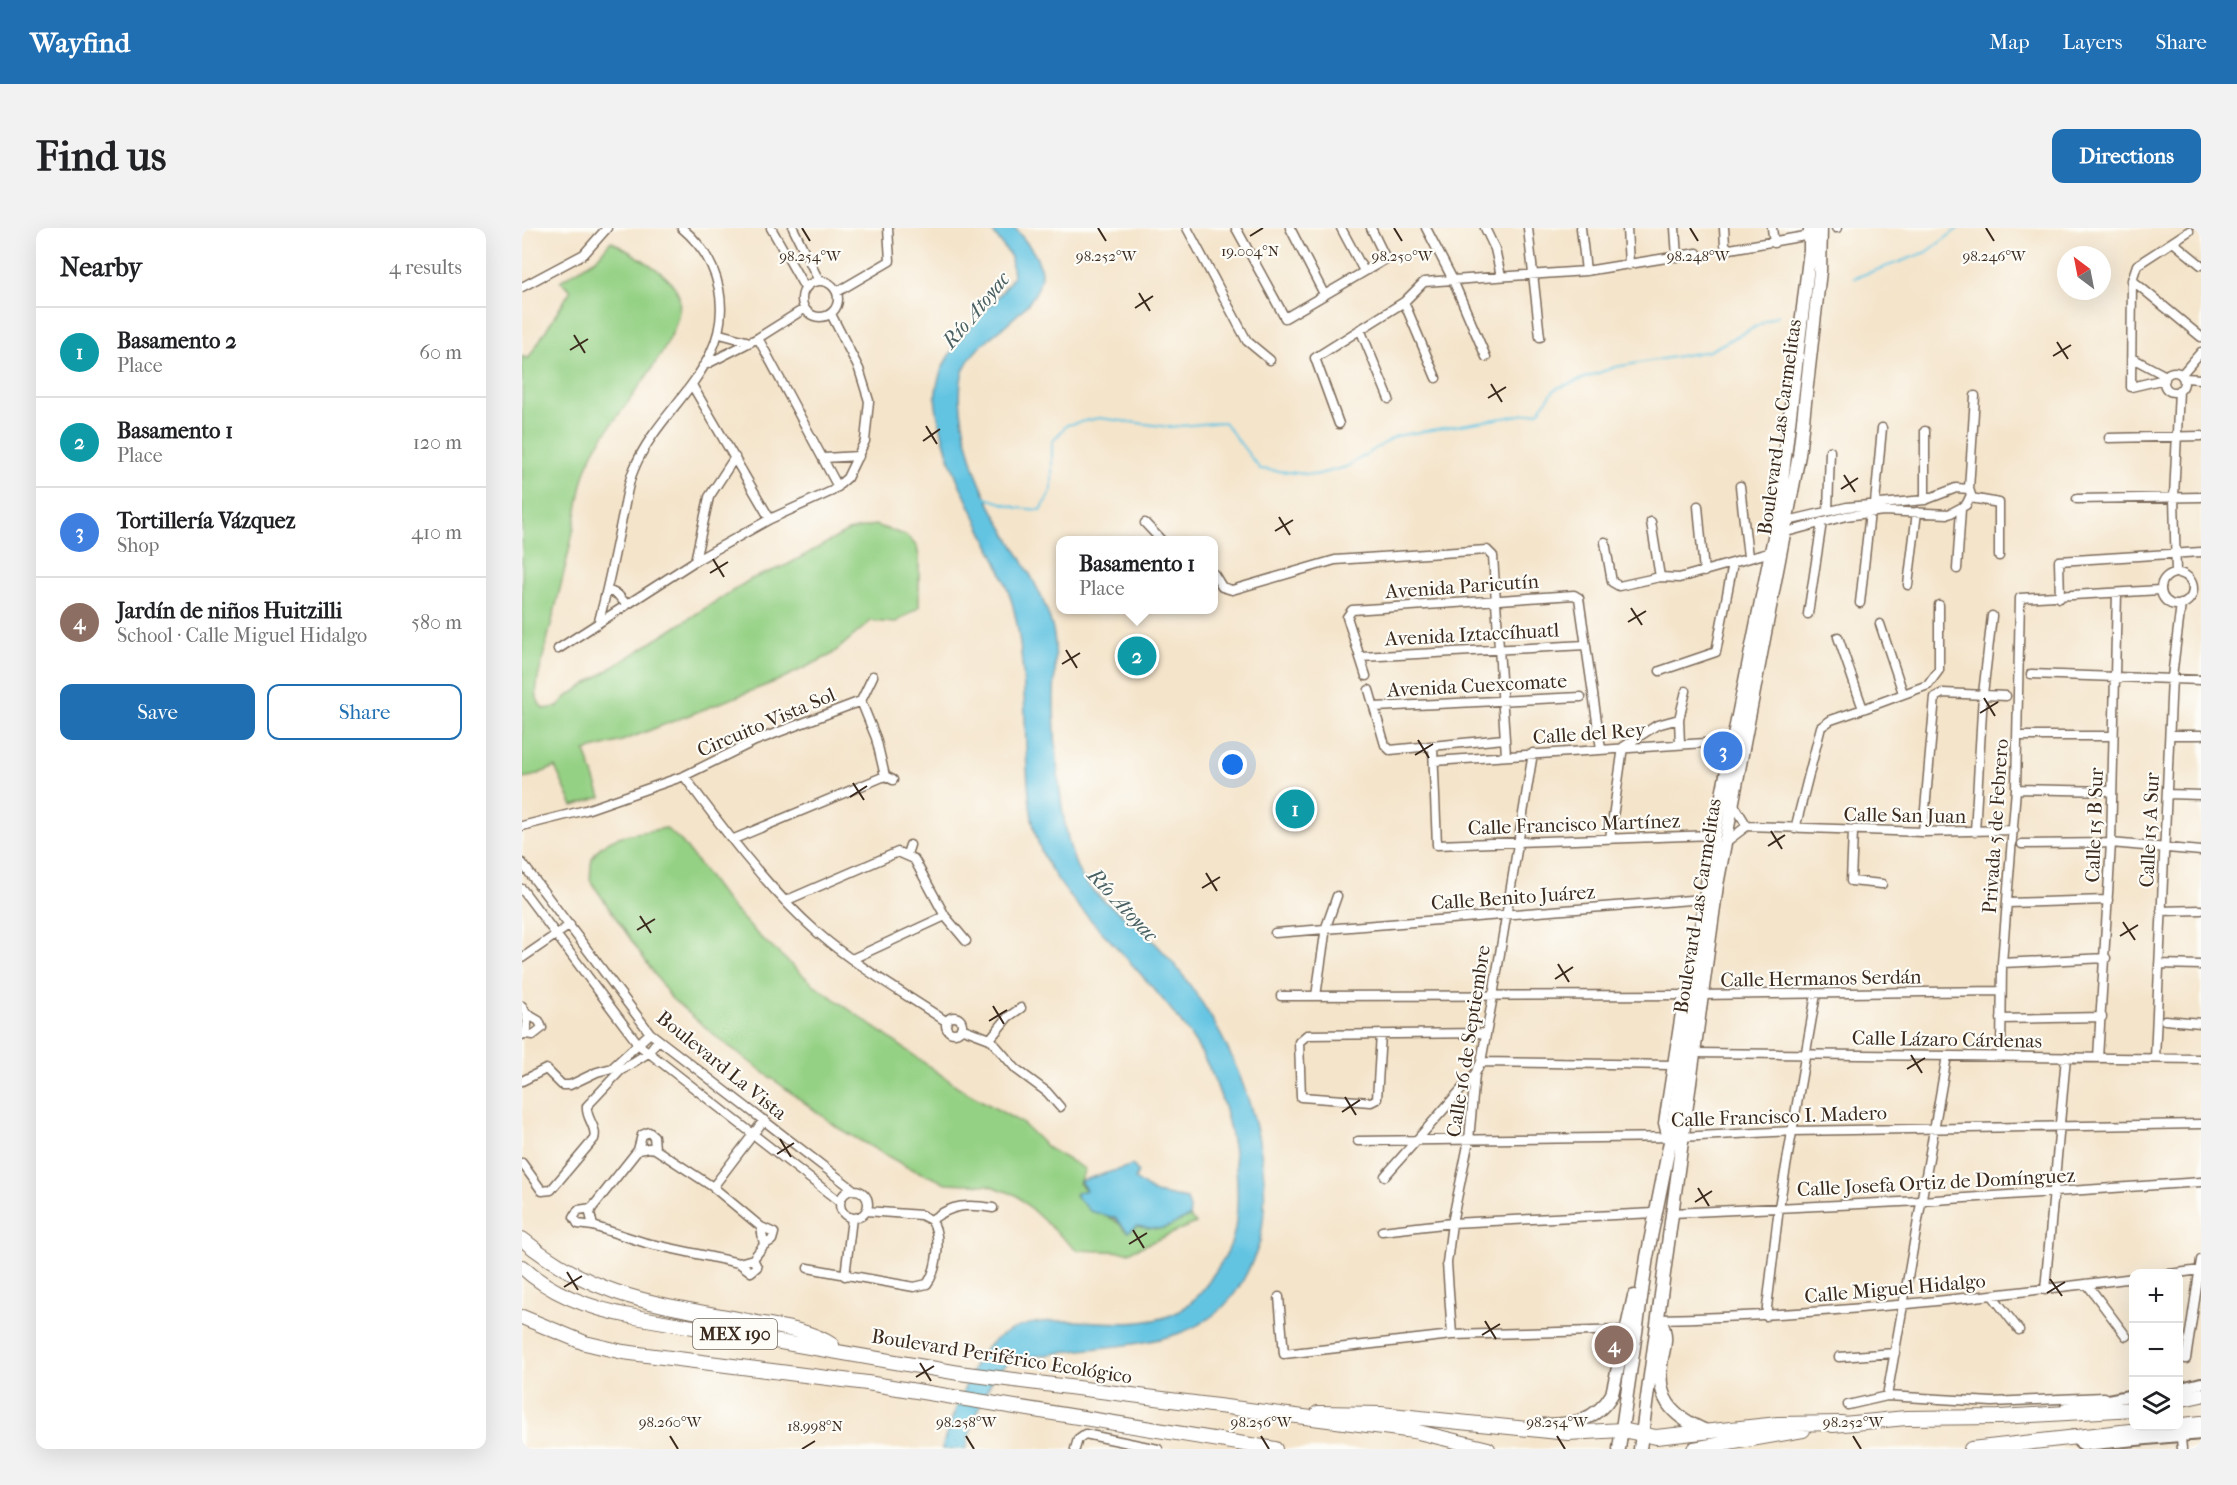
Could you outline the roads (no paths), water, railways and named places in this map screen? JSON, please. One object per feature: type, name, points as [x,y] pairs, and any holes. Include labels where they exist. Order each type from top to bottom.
[{"type":"highway","points":[[523,1243],[576,1277],[619,1295],[796,1331],[825,1340],[838,1350]]},
{"type":"highway","name":"Boulevard Periférico Ecológico","points":[[522,1267],[572,1298],[605,1312],[838,1350],[959,1373],[1077,1390],[1414,1431],[1488,1449]]},
{"type":"highway","name":"MEX 190","points":[[522,1317],[585,1343],[623,1352],[867,1383],[1275,1449]]},
{"type":"highway","points":[[2183,1399],[2201,1395]]},
{"type":"highway","points":[[1277,1415],[1324,1412],[1381,1414],[1642,1441],[1656,1437],[1778,1424],[2129,1409]]},
{"type":"highway","points":[[1694,1449],[1842,1423]]},
{"type":"highway","points":[[1971,1449],[2201,1423]]},
{"type":"main road","name":"Boulevard Las Carmelitas","points":[[1621,1439],[1655,1213],[1676,1137],[1693,1053],[1703,899],[1714,835],[1739,740],[1780,528],[1814,230]]},
{"type":"main road","name":"Boulevard Las Carmelitas","points":[[1642,1441],[1672,1213],[1676,1137],[1695,995],[1733,803],[1739,740]]},
{"type":"main road","points":[[1485,1425],[1556,1425],[1594,1415],[1611,1394],[1639,1268],[1647,1257]]},
{"type":"main road","points":[[1659,1319],[1666,1339],[1660,1371],[1664,1395],[1678,1417],[1706,1431]]},
{"type":"street","points":[[522,287],[584,254],[607,228]]},
{"type":"street","points":[[599,621],[608,590],[632,472],[647,445],[692,385],[720,334],[722,316],[717,279],[706,255],[682,228]]},
{"type":"street","points":[[771,228],[805,288],[802,298],[804,309],[819,318],[831,314],[838,304],[837,292],[830,283],[819,281],[805,288]]},
{"type":"street","points":[[793,228],[819,281]]},
{"type":"street","points":[[837,292],[890,261],[888,228]]},
{"type":"street","points":[[1187,228],[1246,341],[1270,360]]},
{"type":"street","points":[[1236,228],[1284,318],[1386,259],[1371,228]]},
{"type":"street","points":[[1290,228],[1324,294]]},
{"type":"street","points":[[1341,228],[1364,272]]},
{"type":"street","points":[[1426,228],[1452,278],[1486,357]]},
{"type":"street","points":[[1485,228],[1495,249],[1501,276]]},
{"type":"street","points":[[1528,228],[1540,337]]},
{"type":"street","points":[[1581,228],[1586,272]]},
{"type":"street","points":[[1628,228],[1629,265]]},
{"type":"street","points":[[1675,228],[1677,257]]},
{"type":"street","points":[[1724,228],[1725,245],[1730,249],[1774,243],[1814,230]]},
{"type":"street","points":[[1772,228],[1774,243]]},
{"type":"street","points":[[2189,231],[2137,265],[2132,280],[2131,387],[2165,378],[2175,372],[2182,376],[2201,379]]},
{"type":"street","points":[[2173,242],[2201,265]]},
{"type":"street","points":[[1339,424],[1315,358],[1404,302],[1424,282],[1452,278],[1586,272],[1697,253]]},
{"type":"street","points":[[2132,280],[2201,337]]},
{"type":"street","points":[[1404,302],[1436,378]]},
{"type":"street","points":[[703,366],[754,340],[804,309]]},
{"type":"street","points":[[558,649],[695,561],[770,519],[838,487],[859,456],[868,429],[868,401],[859,369],[831,314]]},
{"type":"street","points":[[1360,329],[1389,399]]},
{"type":"street","points":[[720,334],[754,340],[824,458],[838,487]]},
{"type":"street","points":[[2176,573],[2174,497],[2179,390],[2182,387],[2182,376],[2201,352]]},
{"type":"street","points":[[2132,358],[2165,378],[2168,390],[2179,390]]},
{"type":"street","points":[[692,385],[770,519]]},
{"type":"street","points":[[1971,498],[1969,489],[1975,396]]},
{"type":"street","points":[[1875,503],[1882,428]]},
{"type":"street","points":[[1925,431],[1925,500]]},
{"type":"street","points":[[2109,438],[2201,436]]},
{"type":"street","points":[[1828,511],[1830,451]]},
{"type":"street","points":[[695,561],[710,497],[735,456]]},
{"type":"street","points":[[824,458],[859,456]]},
{"type":"street","points":[[1740,486],[1748,557]]},
{"type":"street","points":[[1780,528],[1828,511],[1875,503],[1925,500],[1960,487],[1969,489]]},
{"type":"street","points":[[2077,498],[2201,496]]},
{"type":"street","points":[[1780,528],[1870,512],[1917,512],[1943,515],[1961,509],[1971,498]]},
{"type":"street","points":[[1971,498],[1997,502],[2000,506],[1999,556]]},
{"type":"street","points":[[1698,506],[1704,572]]},
{"type":"street","points":[[1957,569],[1961,509]]},
{"type":"street","points":[[1860,603],[1870,512]]},
{"type":"street","points":[[1908,585],[1917,512]]},
{"type":"street","points":[[1652,522],[1660,577]]},
{"type":"street","points":[[1808,614],[1822,522]]},
{"type":"street","points":[[1145,523],[1157,536]]},
{"type":"street","points":[[1605,542],[1612,582],[1619,586],[1660,577],[1679,578],[1776,551]]},
{"type":"street","points":[[1218,580],[1222,587],[1232,590],[1335,560],[1487,550],[1491,552],[1497,600],[1506,755]]},
{"type":"street","points":[[2160,590],[2060,598],[2059,561],[2201,552]]},
{"type":"street","points":[[1660,671],[1716,652],[1733,563]]},
{"type":"street","points":[[2176,573],[2188,578],[2197,586],[2191,596],[2181,604],[2170,604],[2160,590],[2166,577],[2176,573]]},
{"type":"street","points":[[608,590],[618,595],[626,604]]},
{"type":"street","name":"Calle 15 B Sur","points":[[2098,1058],[2106,958],[2111,843],[2117,593]]},
{"type":"street","name":"Avenida Paricutín","points":[[1360,657],[1348,621],[1348,612],[1574,595],[1579,598],[1585,645]]},
{"type":"street","name":"Privada 5 de Febrero","points":[[2001,1056],[2000,991],[2016,789],[2020,598],[2060,598]]},
{"type":"street","name":"Calle 15 A Sur","points":[[2155,1058],[2172,677],[2181,604]]},
{"type":"street","points":[[1795,829],[1821,727],[1831,720],[1928,686],[1940,670],[1939,605]]},
{"type":"street","points":[[1975,832],[1983,694],[1992,615]]},
{"type":"street","points":[[1880,624],[1903,693]]},
{"type":"street","points":[[1838,637],[1863,709]]},
{"type":"street","points":[[1585,645],[1601,749]]},
{"type":"street","name":"Avenida Iztaccíhuatl","points":[[1360,657],[1585,645]]},
{"type":"street","points":[[1360,657],[1366,676]]},
{"type":"street","points":[[2031,674],[2172,677],[2201,680]]},
{"type":"street","points":[[861,700],[873,676]]},
{"type":"street","points":[[1369,690],[1375,707]]},
{"type":"street","points":[[1680,744],[1679,719],[1686,691]]},
{"type":"street","points":[[1923,832],[1935,697],[1943,693],[2006,696]]},
{"type":"street","name":"Avenida Cuexcomate","points":[[1375,707],[1581,697]]},
{"type":"street","name":"Circuito Vista Sol","points":[[522,826],[586,810],[684,776],[756,741],[861,700],[889,778],[734,839]]},
{"type":"street","name":"Calle del Rey","points":[[1375,707],[1385,745],[1390,750],[1432,748],[1504,739]]},
{"type":"street","points":[[1610,838],[1623,747],[1657,725],[1679,719]]},
{"type":"street","points":[[2170,735],[2201,735]]},
{"type":"street","points":[[2018,736],[2113,736]]},
{"type":"street","name":"Calle del Rey","points":[[1434,761],[1739,740]]},
{"type":"street","points":[[1432,748],[1434,761]]},
{"type":"street","name":"Calle 16 de Septiembre","points":[[1452,1335],[1447,1263],[1452,1223],[1469,1140],[1475,1074],[1480,1062],[1493,996],[1533,753]]},
{"type":"street","name":"Calle Francisco Martínez","points":[[1434,761],[1437,845],[1714,835]]},
{"type":"street","points":[[684,776],[785,901],[819,934],[852,959],[947,1022],[947,1028],[953,1032],[961,1028],[990,1039],[1016,1069],[1047,1092],[1060,1107]]},
{"type":"street","points":[[2016,789],[2111,791]]},
{"type":"street","points":[[2168,794],[2201,795]]},
{"type":"street","points":[[1726,842],[1747,826],[1733,803]]},
{"type":"street","name":"Calle San Juan","points":[[1747,826],[1853,831],[2014,830]]},
{"type":"street","points":[[1853,831],[1851,881],[1882,884]]},
{"type":"street","points":[[2022,844],[2111,843],[2201,850]]},
{"type":"street","points":[[907,854],[910,845]]},
{"type":"street","points":[[785,901],[898,852],[914,859],[945,916],[966,941]]},
{"type":"street","name":"Boulevard La Vista","points":[[522,863],[650,1033],[854,1190]]},
{"type":"street","name":"Boulevard La Vista","points":[[522,889],[558,934],[639,1045],[840,1202]]},
{"type":"street","points":[[1316,996],[1326,927],[1337,896]]},
{"type":"street","name":"Calle Benito Juárez","points":[[1275,933],[1326,927],[1703,899]]},
{"type":"street","points":[[2008,903],[2108,900]]},
{"type":"street","points":[[2161,911],[2201,910]]},
{"type":"street","points":[[852,959],[945,916]]},
{"type":"street","points":[[522,958],[570,925]]},
{"type":"street","points":[[2002,963],[2106,958]]},
{"type":"street","points":[[2159,964],[2201,966]]},
{"type":"street","name":"Calle Hermanos Serdán","points":[[1281,996],[1695,995],[2000,991]]},
{"type":"street","points":[[1766,1316],[1779,1207],[1816,994]]},
{"type":"street","name":"Boulevard Las Carmelitas","points":[[1676,1137],[1665,1131],[1663,1124],[1682,1000],[1695,995]]},
{"type":"street","points":[[990,1039],[1008,1017],[1021,1008]]},
{"type":"street","points":[[525,1010],[539,1021],[542,1028],[537,1034],[523,1034],[525,1010]]},
{"type":"street","points":[[2001,1019],[2102,1017]]},
{"type":"street","points":[[2165,1020],[2201,1023]]},
{"type":"street","points":[[522,1163],[542,1191],[551,1191],[594,1139],[596,1131],[586,1112],[587,1106],[650,1033]]},
{"type":"street","points":[[1381,1034],[1377,1099],[1371,1102],[1301,1097],[1299,1052],[1301,1037],[1307,1035],[1381,1034],[1486,1033]]},
{"type":"street","points":[[522,1081],[546,1069],[566,1086],[619,1067],[648,1053],[658,1040]]},
{"type":"street","name":"Calle Lázaro Cárdenas","points":[[1693,1053],[2201,1059]]},
{"type":"street","points":[[1887,1396],[1947,1056]]},
{"type":"street","points":[[2045,1290],[2066,1057]]},
{"type":"street","points":[[1480,1062],[1671,1065]]},
{"type":"street","points":[[1385,1176],[1475,1074]]},
{"type":"street","points":[[713,1187],[764,1120]]},
{"type":"street","name":"Calle Francisco I. Madero","points":[[1358,1141],[1676,1137],[1792,1131],[2201,1124]]},
{"type":"street","points":[[593,1226],[590,1218],[592,1208],[638,1150],[642,1135],[649,1132],[654,1136],[655,1149]]},
{"type":"street","points":[[592,1208],[578,1210],[574,1217],[578,1224],[593,1226],[646,1243],[738,1263],[753,1260],[764,1245],[772,1240],[774,1233],[770,1229],[761,1227],[713,1187],[655,1149],[638,1150]]},
{"type":"street","name":"Calle Josefa Ortiz de Domínguez","points":[[1672,1213],[2052,1194],[2201,1182]]},
{"type":"street","points":[[854,1190],[864,1194],[868,1205],[862,1216],[852,1218],[844,1214],[840,1202],[846,1192],[854,1190]]},
{"type":"street","points":[[931,1220],[953,1206],[966,1204],[993,1208]]},
{"type":"street","points":[[808,1268],[914,1287],[927,1284],[932,1273],[938,1241],[937,1231],[931,1220],[921,1215],[866,1211]]},
{"type":"street","points":[[1382,1231],[1452,1223],[1655,1213]]},
{"type":"street","points":[[845,1276],[852,1218]]},
{"type":"street","points":[[2183,1271],[2201,1267],[2186,1359]]},
{"type":"street","name":"Calle Miguel Hidalgo","points":[[1659,1319],[1766,1316],[1902,1305],[2129,1279]]},
{"type":"street","points":[[2087,1284],[2126,1336]]},
{"type":"street","points":[[1992,1295],[2019,1330]]},
{"type":"street","points":[[1279,1297],[1284,1354],[1452,1335],[1627,1330]]},
{"type":"street","points":[[1839,1357],[1896,1353]]},
{"type":"street","points":[[2183,1388],[2201,1383]]},
{"type":"street","points":[[1848,1405],[1887,1396],[1992,1402],[2129,1396]]},
{"type":"street","points":[[2034,1415],[2129,1396]]},
{"type":"street","points":[[1075,1449],[1078,1439],[1085,1434],[1093,1434],[1158,1449]]},
{"type":"street","points":[[2073,1436],[2082,1445],[2182,1443],[2201,1434]]},
{"type":"water","points":[[990,228],[1015,228],[1036,256],[1041,278],[1031,300],[980,347],[968,362],[963,371],[960,386],[961,410],[968,445],[982,488],[1036,585],[1052,626],[1055,646],[1056,748],[1063,814],[1072,854],[1078,870],[1091,889],[1145,933],[1172,962],[1198,996],[1220,1034],[1239,1074],[1253,1115],[1262,1158],[1264,1200],[1260,1240],[1250,1267],[1226,1304],[1207,1320],[1160,1339],[1037,1356],[1010,1363],[998,1372],[986,1392],[966,1449],[942,1449],[975,1364],[986,1348],[1005,1333],[1027,1325],[1051,1321],[1126,1323],[1149,1321],[1171,1315],[1189,1304],[1205,1287],[1228,1250],[1235,1229],[1237,1199],[1237,1176],[1230,1130],[1207,1063],[1170,1008],[1062,886],[1046,861],[1037,839],[1030,804],[1022,666],[1013,606],[1006,583],[955,474],[947,451],[936,401],[940,375],[956,344],[1013,277],[1011,257]]},
{"type":"water","points":[[1133,1165],[1138,1172],[1135,1179],[1155,1193],[1187,1199],[1190,1209],[1189,1217],[1160,1229],[1137,1226],[1128,1232],[1115,1218],[1090,1211],[1076,1196],[1076,1193],[1086,1190],[1080,1181]]},
{"type":"waterway","points":[[1854,278],[1927,252],[1959,228]]},
{"type":"waterway","points":[[983,497],[1018,508],[1041,510],[1052,489],[1052,442],[1067,425],[1099,418],[1169,427],[1224,422],[1260,469],[1315,475],[1346,467],[1396,436],[1538,412],[1555,389],[1615,367],[1709,351],[1778,315]]},
{"type":"place","name":"Basamento 1","points":[[1137,656]]},
{"type":"place","name":"Tortillería Vázquez","points":[[1723,751]]},
{"type":"place","name":"Basamento 2","points":[[1295,809]]},
{"type":"place","name":"Jardín de niños Huitzilli","points":[[1614,1345]]},
{"type":"water label","name":"Río Atoyac","points":[[976,310]]},
{"type":"water label","name":"Río Atoyac","points":[[1123,905]]}]
